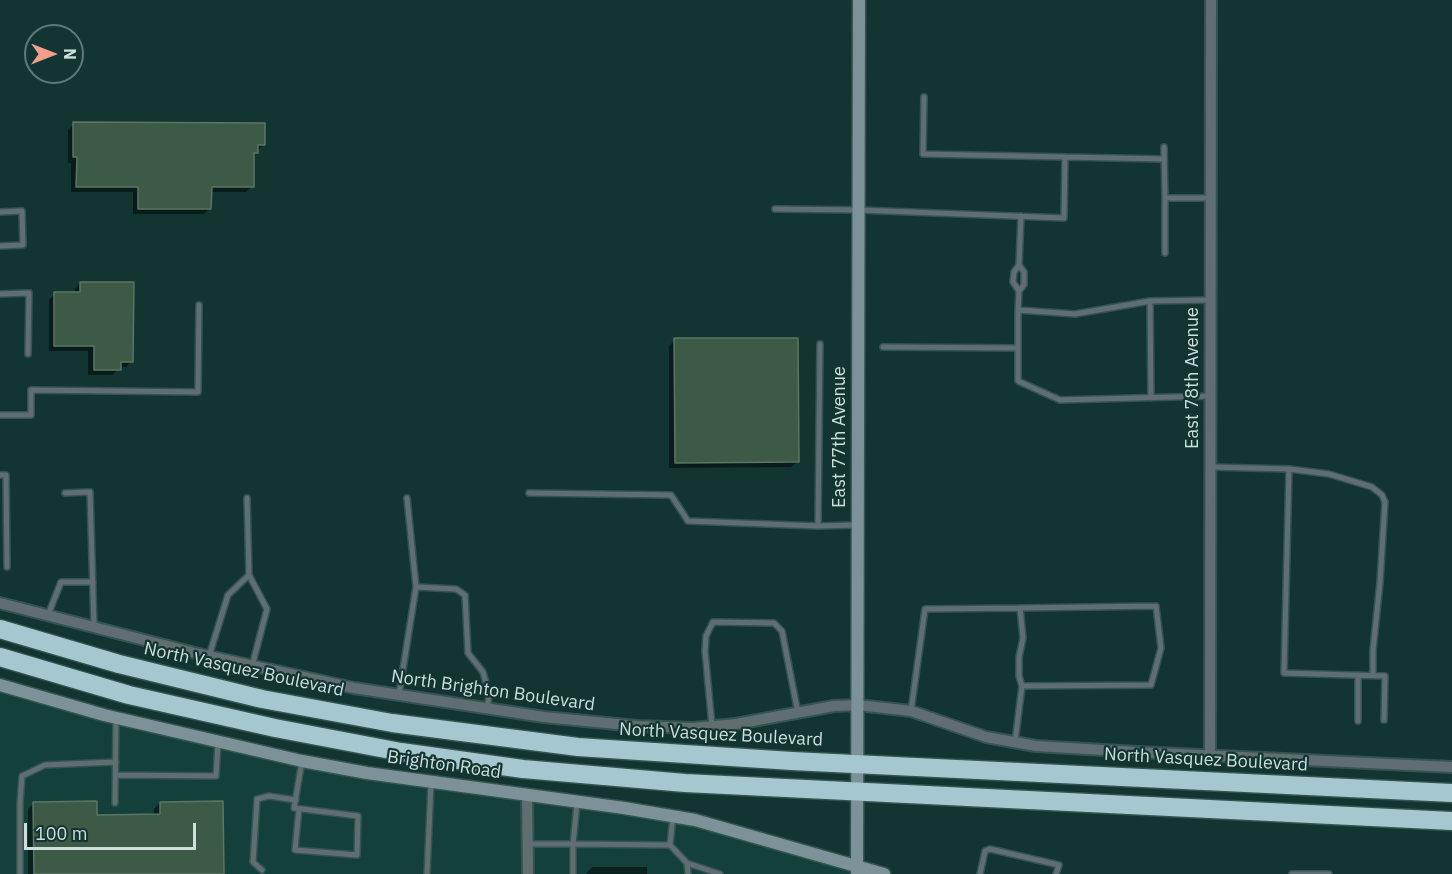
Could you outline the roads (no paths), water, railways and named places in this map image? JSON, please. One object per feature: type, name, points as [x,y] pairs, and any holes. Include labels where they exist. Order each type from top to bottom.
[{"type":"highway","name":"North Vasquez Boulevard","points":[[0,629],[119,663],[262,699],[392,723],[578,747],[858,764],[1452,793]]},
{"type":"highway","points":[[0,657],[129,695],[274,728],[401,752],[523,769],[610,778],[858,792],[1452,821]]},
{"type":"street","name":"East 77th Avenue","points":[[857,870],[859,0]]},
{"type":"street","name":"East 78th Avenue","points":[[1210,756],[1211,0]]},
{"type":"street","name":"North Brighton Boulevard","points":[[0,603],[208,656],[344,686],[487,710],[544,717],[636,726],[693,728],[840,705],[858,705],[911,711],[986,737],[1059,748],[1452,767]]},
{"type":"street","name":"Brighton Road","points":[[0,686],[116,718],[302,761],[431,782],[673,816],[717,825],[857,870],[884,874]]},
{"type":"street","points":[[527,795],[528,874]]},
{"type":"lane","points":[[924,97],[923,154],[1164,159]]},
{"type":"lane","points":[[1164,147],[1165,253]]},
{"type":"lane","points":[[775,210],[859,210],[1064,218],[1065,157]]},
{"type":"lane","points":[[1165,198],[1210,198]]},
{"type":"lane","points":[[0,212],[22,211],[23,245],[0,246]]},
{"type":"lane","points":[[1021,216],[1019,265],[1014,272],[1013,282],[1019,291],[1018,381],[1060,400],[1210,396]]},
{"type":"lane","points":[[1019,265],[1024,272],[1024,285],[1019,291]]},
{"type":"lane","points":[[0,294],[29,293],[28,354]]},
{"type":"lane","points":[[1018,310],[1075,314],[1150,302],[1210,300]]},
{"type":"lane","points":[[1150,302],[1151,398]]},
{"type":"lane","points":[[0,416],[31,415],[31,390],[198,392],[199,305]]},
{"type":"lane","points":[[818,526],[820,344]]},
{"type":"lane","points":[[883,347],[1018,348]]},
{"type":"lane","points":[[1209,467],[1289,469],[1329,474],[1372,488],[1382,495],[1385,502],[1373,675]]},
{"type":"lane","points":[[1289,469],[1284,673],[1385,676],[1384,720]]},
{"type":"lane","points":[[0,476],[6,475],[7,567]]},
{"type":"lane","points":[[65,493],[90,492],[94,628]]},
{"type":"lane","points":[[529,493],[671,495],[688,521],[818,526],[858,525]]},
{"type":"lane","points":[[247,498],[249,575],[267,609],[252,666]]},
{"type":"lane","points":[[399,696],[416,587],[407,498]]},
{"type":"lane","points":[[208,656],[228,595],[249,575]]},
{"type":"lane","points":[[47,616],[62,582],[93,582]]},
{"type":"lane","points":[[416,587],[456,589],[465,594],[468,653],[483,672],[489,695],[487,710]]},
{"type":"lane","points":[[911,711],[925,609],[1156,606],[1161,648],[1151,685],[1022,686]]},
{"type":"lane","points":[[1015,742],[1022,686],[1019,676],[1019,657],[1023,638],[1020,608]]},
{"type":"lane","points":[[712,726],[705,651],[706,636],[712,622],[774,623],[782,631],[798,713]]},
{"type":"lane","points":[[1358,675],[1358,721]]},
{"type":"lane","points":[[115,803],[116,718]]},
{"type":"lane","points":[[116,775],[216,776],[218,742]]},
{"type":"lane","points":[[299,809],[295,850],[357,855],[358,816],[294,808],[302,761]]},
{"type":"lane","points":[[20,874],[22,776],[45,765],[116,762]]},
{"type":"lane","points":[[427,874],[431,782]]},
{"type":"lane","points":[[262,870],[253,862],[257,799],[269,796],[296,800]]},
{"type":"lane","points":[[573,874],[577,802]]},
{"type":"lane","points":[[670,845],[673,816]]},
{"type":"lane","points":[[527,844],[670,845],[687,863],[720,874]]},
{"type":"lane","points":[[980,874],[985,851],[990,849],[1059,864],[1056,874]]},
{"type":"lane","points":[[687,863],[688,874]]},
{"type":"lane","points":[[1292,874],[1329,874]]}]
